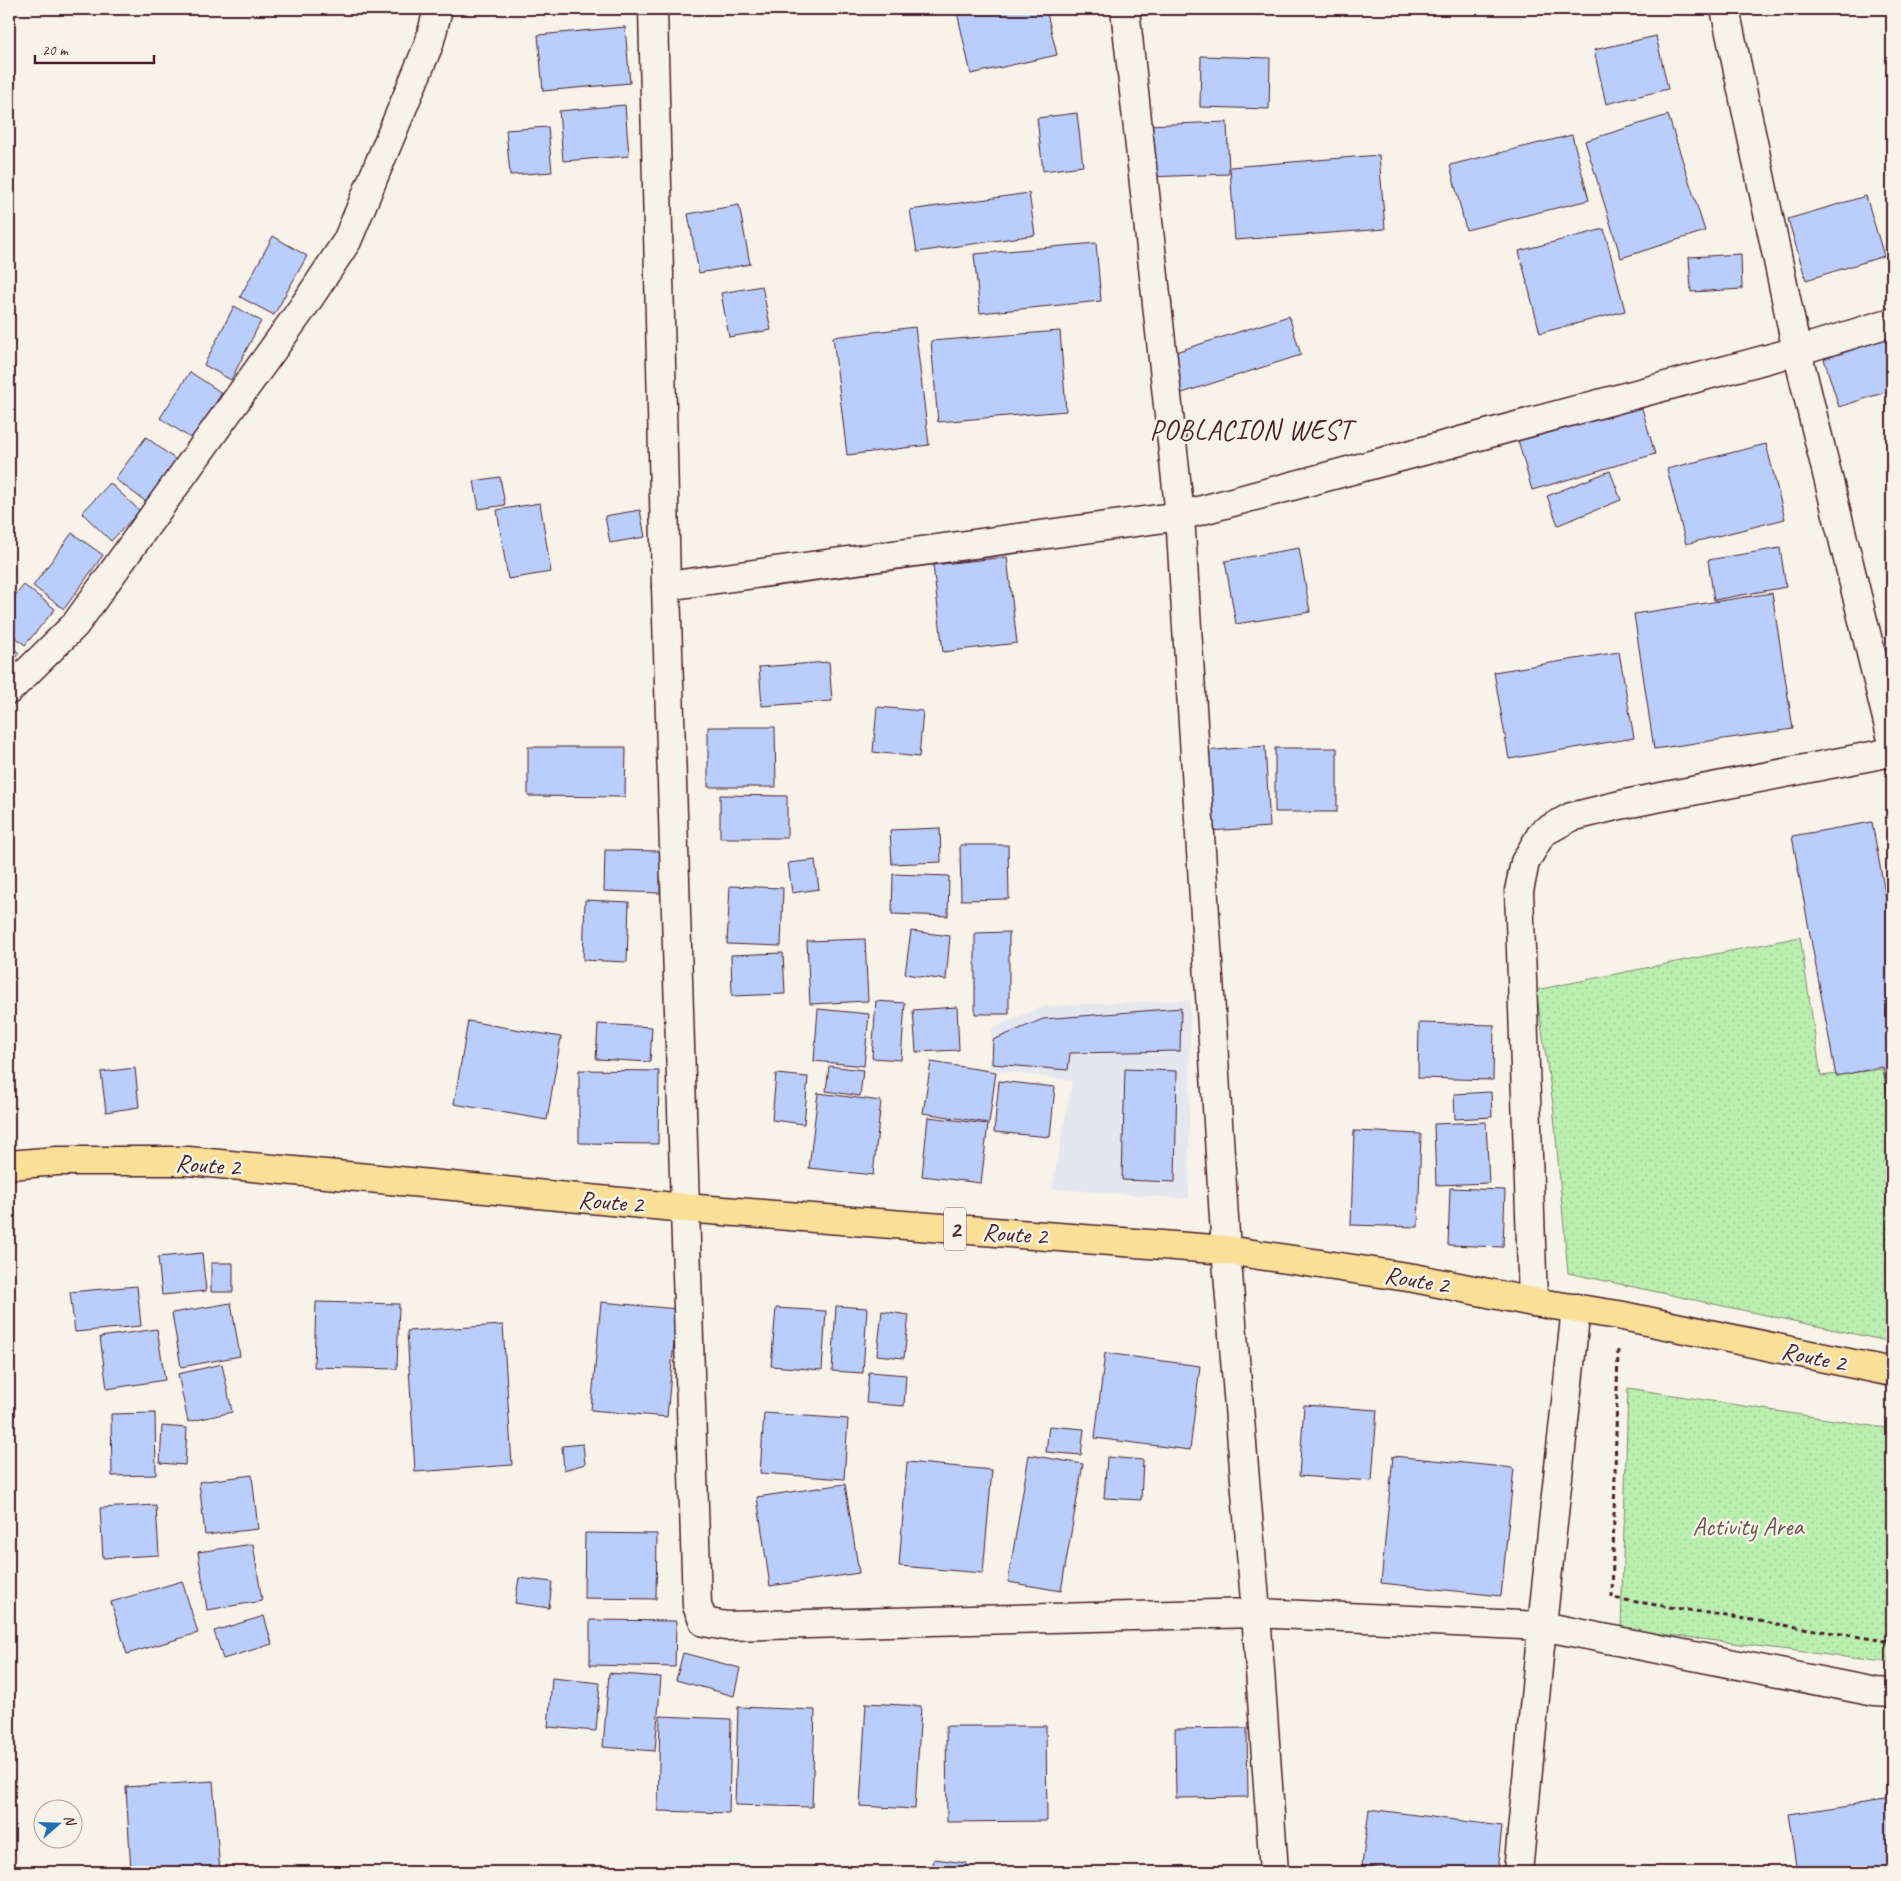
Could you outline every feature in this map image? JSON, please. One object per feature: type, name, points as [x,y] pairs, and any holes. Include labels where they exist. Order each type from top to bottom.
[{"type":"highway","name":"Route 2","points":[[9,1165],[57,1161],[188,1161],[685,1208],[1226,1250],[1414,1278],[1533,1302],[1618,1314],[1892,1372]]},
{"type":"street","points":[[9,690],[75,625],[304,306],[347,241],[428,44],[438,9]]},
{"type":"street","points":[[653,9],[666,586],[697,1606],[704,1622],[726,1626],[1256,1613],[1542,1626],[1875,1692],[1892,1693]]},
{"type":"street","points":[[1125,9],[1180,516],[1226,1250],[1256,1613],[1274,1872]]},
{"type":"street","points":[[1725,9],[1797,351],[1892,739]]},
{"type":"street","points":[[666,586],[1180,516],[1797,351],[1892,322]]},
{"type":"street","points":[[1533,1302],[1519,891],[1526,862],[1542,833],[1571,818],[1620,805],[1892,752]]},
{"type":"street","points":[[1518,1872],[1576,1308]]},
{"type":"path","points":[[1618,1314],[1612,1598],[1892,1642]]},
{"type":"shaded area","points":[[1190,1000],[1189,1199],[1052,1189],[1072,1081],[989,1069],[992,1028],[1044,1006]]},
{"type":"green space","points":[[1800,937],[1821,1076],[1892,1068],[1892,1342],[1568,1273],[1553,1104],[1536,990]]},
{"type":"green space","name":"Activity Area","points":[[1628,1388],[1892,1429],[1892,1663],[1621,1629]]},
{"type":"building","points":[[596,9],[633,9],[632,15]]},
{"type":"building","points":[[972,9],[1046,9],[1057,55],[971,74],[957,12]]},
{"type":"building","points":[[1133,9],[1230,9],[1134,16]]},
{"type":"building","points":[[625,27],[630,83],[543,91],[538,35]]},
{"type":"building","points":[[1656,36],[1668,89],[1606,104],[1594,50]]},
{"type":"building","points":[[1201,56],[1270,58],[1269,109],[1200,107]]},
{"type":"building","points":[[625,105],[629,156],[563,161],[559,111]]},
{"type":"building","points":[[1077,113],[1083,166],[1043,171],[1037,118]]},
{"type":"building","points":[[1668,115],[1705,231],[1621,258],[1585,141]]},
{"type":"building","points":[[1227,122],[1229,174],[1147,177],[1145,125]]},
{"type":"building","points":[[548,127],[552,172],[510,175],[506,130]]},
{"type":"building","points":[[1572,135],[1589,200],[1466,230],[1450,165]]},
{"type":"building","points":[[1379,155],[1385,229],[1235,240],[1230,167]]},
{"type":"building","points":[[1029,193],[1035,235],[917,252],[910,210]]},
{"type":"building","points":[[1866,196],[1884,256],[1806,280],[1788,219]]},
{"type":"building","points":[[739,205],[750,264],[699,273],[688,214]]},
{"type":"building","points":[[1604,229],[1625,311],[1540,333],[1519,251]]},
{"type":"building","points":[[273,236],[307,256],[274,315],[240,297]]},
{"type":"building","points":[[1096,243],[1101,301],[980,313],[974,254]]},
{"type":"building","points":[[1741,254],[1742,289],[1691,292],[1689,257]]},
{"type":"building","points":[[762,286],[771,330],[729,337],[721,293]]},
{"type":"building","points":[[234,306],[261,321],[231,380],[204,365]]},
{"type":"building","points":[[1289,316],[1301,355],[1182,393],[1169,354]]},
{"type":"building","points":[[915,327],[929,445],[847,455],[833,337]]},
{"type":"building","points":[[1060,331],[1066,411],[938,422],[931,341]]},
{"type":"building","points":[[1892,337],[1892,390],[1839,407],[1824,359]]},
{"type":"building","points":[[190,372],[222,393],[192,439],[160,418]]},
{"type":"building","points":[[1641,405],[1655,454],[1532,490],[1518,440]]},
{"type":"building","points":[[146,437],[180,463],[149,504],[115,479]]},
{"type":"building","points":[[1766,444],[1785,519],[1686,544],[1667,469]]},
{"type":"building","points":[[1610,471],[1621,500],[1558,525],[1547,496]]},
{"type":"building","points":[[500,477],[505,505],[479,509],[474,481]]},
{"type":"building","points":[[110,483],[140,511],[111,541],[82,513]]},
{"type":"building","points":[[540,503],[551,572],[508,579],[497,510]]},
{"type":"building","points":[[640,510],[645,537],[610,543],[605,516]]},
{"type":"building","points":[[72,533],[103,555],[64,609],[33,586]]},
{"type":"building","points":[[1299,548],[1310,612],[1236,624],[1225,561]]},
{"type":"building","points":[[1780,548],[1786,587],[1714,600],[1708,560]]},
{"type":"building","points":[[1007,557],[1017,643],[943,652],[933,565]]},
{"type":"building","points":[[24,585],[55,609],[25,645],[9,632],[9,603]]},
{"type":"building","points":[[1772,593],[1793,729],[1654,749],[1634,614]]},
{"type":"building","points":[[9,644],[19,653],[9,666]]},
{"type":"building","points":[[1619,652],[1634,738],[1509,759],[1494,672]]},
{"type":"building","points":[[829,662],[832,701],[762,706],[759,667]]},
{"type":"building","points":[[877,707],[923,711],[919,757],[873,752]]},
{"type":"building","points":[[708,727],[775,727],[776,787],[708,787]]},
{"type":"building","points":[[1265,746],[1270,827],[1209,831],[1204,751]]},
{"type":"building","points":[[528,747],[626,747],[625,797],[528,796]]},
{"type":"building","points":[[1275,748],[1337,748],[1337,812],[1275,812]]},
{"type":"building","points":[[720,795],[787,796],[787,838],[720,838]]},
{"type":"building","points":[[1872,822],[1892,932],[1891,1120],[1883,1067],[1836,1076],[1792,836]]},
{"type":"building","points":[[940,828],[941,862],[892,864],[890,830]]},
{"type":"building","points":[[960,845],[1008,845],[1009,899],[961,900]]},
{"type":"building","points":[[605,850],[661,851],[660,893],[604,891]]},
{"type":"building","points":[[815,860],[819,889],[792,893],[788,863]]},
{"type":"building","points":[[893,874],[949,876],[948,916],[892,914]]},
{"type":"building","points":[[730,886],[783,888],[781,946],[727,944]]},
{"type":"building","points":[[585,900],[629,902],[627,962],[583,960]]},
{"type":"building","points":[[911,931],[950,936],[946,980],[905,974]]},
{"type":"building","points":[[1009,932],[1009,1014],[975,1014],[975,933]]},
{"type":"building","points":[[865,939],[868,1001],[810,1004],[807,941]]},
{"type":"building","points":[[783,953],[785,994],[732,996],[731,955]]},
{"type":"building","points":[[876,1001],[905,1003],[901,1060],[872,1058]]},
{"type":"building","points":[[957,1007],[959,1050],[916,1052],[913,1010]]},
{"type":"building","points":[[1181,1008],[1180,1051],[1070,1053],[1068,1070],[992,1064],[993,1040],[1043,1019]]},
{"type":"building","points":[[818,1009],[869,1014],[864,1066],[814,1061]]},
{"type":"building","points":[[468,1021],[561,1037],[547,1120],[454,1104]]},
{"type":"building","points":[[1419,1023],[1494,1025],[1493,1080],[1418,1078]]},
{"type":"building","points":[[598,1024],[652,1027],[650,1062],[596,1059]]},
{"type":"building","points":[[931,1062],[996,1072],[989,1123],[923,1113]]},
{"type":"building","points":[[829,1066],[863,1070],[860,1096],[826,1091]]},
{"type":"building","points":[[135,1068],[139,1107],[106,1112],[101,1072]]},
{"type":"building","points":[[1125,1069],[1177,1071],[1175,1182],[1122,1180]]},
{"type":"building","points":[[579,1070],[659,1071],[658,1144],[579,1143]]},
{"type":"building","points":[[776,1074],[808,1077],[804,1124],[772,1120]]},
{"type":"building","points":[[999,1081],[1055,1087],[1050,1137],[994,1132]]},
{"type":"building","points":[[1491,1092],[1492,1117],[1455,1119],[1454,1094]]},
{"type":"building","points":[[818,1093],[881,1101],[873,1175],[809,1168]]},
{"type":"building","points":[[928,1117],[988,1124],[981,1183],[922,1176]]},
{"type":"building","points":[[1486,1122],[1489,1183],[1436,1185],[1434,1124]]},
{"type":"building","points":[[1354,1131],[1421,1134],[1418,1227],[1351,1225]]},
{"type":"building","points":[[1450,1188],[1505,1190],[1503,1247],[1448,1245]]},
{"type":"building","points":[[202,1253],[206,1291],[162,1295],[158,1257]]},
{"type":"building","points":[[211,1263],[233,1263],[233,1292],[211,1292]]},
{"type":"building","points":[[137,1286],[141,1326],[75,1332],[70,1292]]},
{"type":"building","points":[[316,1302],[399,1304],[397,1369],[314,1367]]},
{"type":"building","points":[[601,1302],[677,1309],[667,1417],[591,1410]]},
{"type":"building","points":[[231,1303],[240,1356],[181,1367],[172,1313]]},
{"type":"building","points":[[836,1306],[867,1308],[863,1373],[832,1371]]},
{"type":"building","points":[[776,1308],[826,1311],[822,1370],[771,1366]]},
{"type":"building","points":[[882,1311],[909,1315],[904,1358],[877,1355]]},
{"type":"building","points":[[503,1325],[512,1465],[415,1472],[407,1331]]},
{"type":"building","points":[[157,1329],[165,1380],[107,1389],[100,1337]]},
{"type":"building","points":[[1105,1353],[1200,1366],[1190,1450],[1095,1438]]},
{"type":"building","points":[[222,1364],[232,1412],[188,1422],[178,1374]]},
{"type":"building","points":[[869,1372],[906,1375],[904,1406],[866,1403]]},
{"type":"building","points":[[1304,1405],[1377,1410],[1372,1481],[1299,1476]]},
{"type":"building","points":[[155,1413],[156,1475],[112,1476],[111,1414]]},
{"type":"building","points":[[764,1413],[848,1419],[844,1479],[760,1473]]},
{"type":"building","points":[[162,1426],[187,1428],[185,1465],[160,1463]]},
{"type":"building","points":[[1049,1426],[1084,1429],[1081,1455],[1046,1452]]},
{"type":"building","points":[[583,1444],[585,1464],[564,1470],[562,1446]]},
{"type":"building","points":[[1029,1455],[1083,1464],[1061,1591],[1008,1582]]},
{"type":"building","points":[[1393,1456],[1514,1468],[1501,1596],[1381,1583]]},
{"type":"building","points":[[1107,1457],[1143,1460],[1141,1500],[1104,1498]]},
{"type":"building","points":[[907,1462],[992,1470],[983,1573],[899,1566]]},
{"type":"building","points":[[252,1475],[258,1529],[205,1535],[199,1482]]},
{"type":"building","points":[[845,1484],[859,1573],[770,1586],[757,1497]]},
{"type":"building","points":[[156,1505],[159,1555],[103,1558],[100,1508]]},
{"type":"building","points":[[585,1533],[657,1534],[656,1599],[584,1598]]},
{"type":"building","points":[[253,1544],[262,1601],[207,1610],[198,1552]]},
{"type":"building","points":[[519,1578],[552,1582],[549,1608],[515,1603]]},
{"type":"building","points":[[182,1581],[198,1633],[127,1654],[111,1602]]},
{"type":"building","points":[[264,1616],[272,1644],[223,1659],[214,1631]]},
{"type":"building","points":[[590,1620],[676,1621],[675,1667],[590,1665]]},
{"type":"building","points":[[683,1653],[740,1668],[734,1696],[676,1680]]},
{"type":"building","points":[[609,1673],[661,1677],[655,1751],[603,1747]]},
{"type":"building","points":[[552,1678],[600,1683],[596,1731],[548,1727]]},
{"type":"building","points":[[866,1703],[921,1706],[915,1809],[860,1806]]},
{"type":"building","points":[[738,1707],[815,1710],[812,1807],[735,1805]]},
{"type":"building","points":[[660,1716],[731,1719],[729,1813],[658,1811]]},
{"type":"building","points":[[946,1726],[1046,1726],[1047,1821],[947,1822]]},
{"type":"building","points":[[1247,1728],[1248,1797],[1176,1798],[1175,1729]]},
{"type":"building","points":[[213,1781],[220,1872],[131,1872],[126,1787]]},
{"type":"building","points":[[1892,1799],[1892,1872],[1797,1872],[1788,1814]]},
{"type":"building","points":[[1369,1809],[1502,1826],[1497,1872],[1410,1872],[1362,1866]]},
{"type":"building","points":[[934,1859],[967,1863],[966,1872],[932,1872]]},
{"type":"district","name":"POBLACION WEST","points":[[1251,429]]}]
